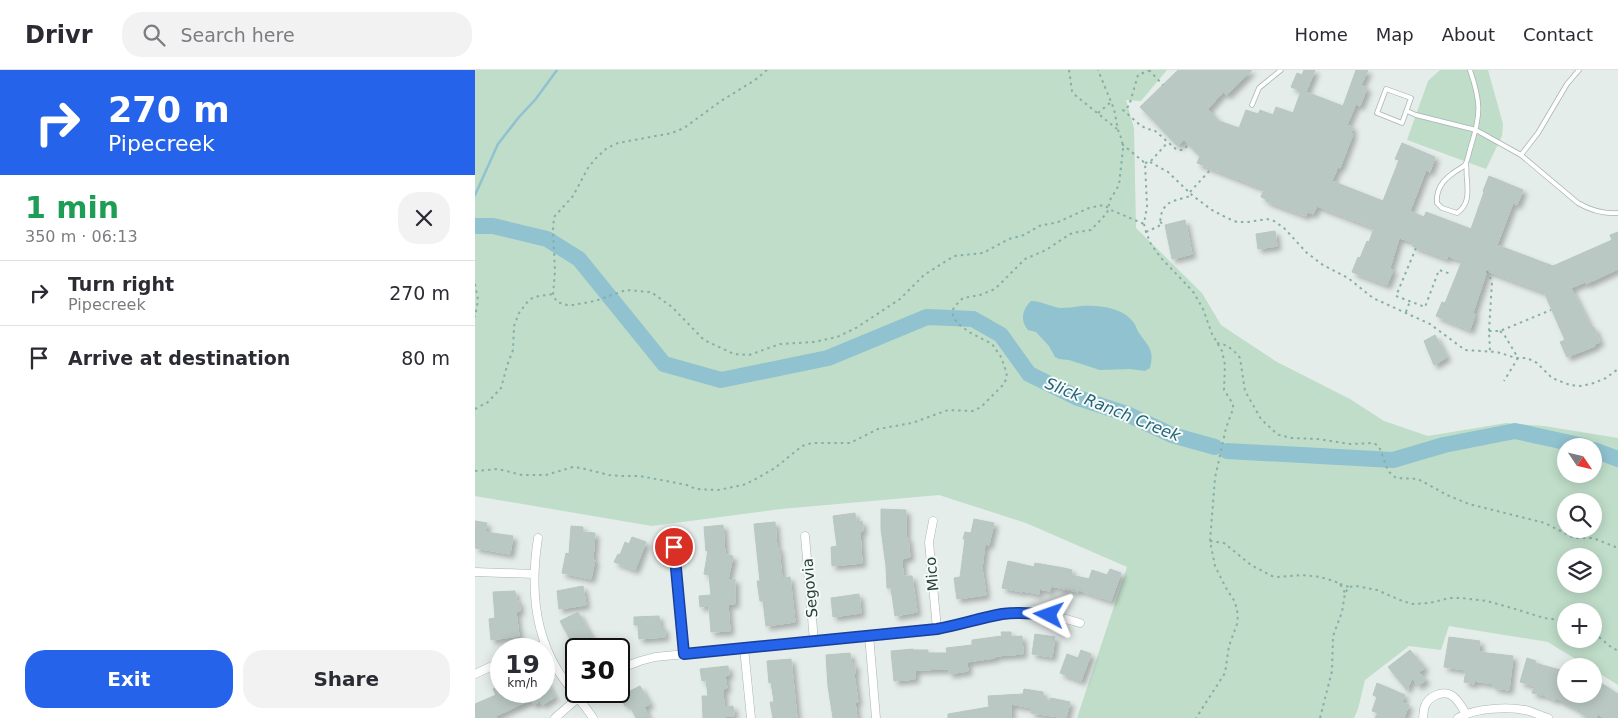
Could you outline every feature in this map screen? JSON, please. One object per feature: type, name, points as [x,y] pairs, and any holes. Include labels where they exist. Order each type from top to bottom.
[{"type":"street","name":"Mico","points":[[933,520],[929,542],[937,629]]},
{"type":"street","name":"Segovia","points":[[805,536],[814,640]]},
{"type":"street","points":[[538,538],[534,574],[537,614],[543,638]]},
{"type":"street","points":[[674,547],[684,654]]},
{"type":"street","points":[[475,572],[534,574]]},
{"type":"street","points":[[630,665],[655,657],[937,629],[959,626],[982,618],[1004,614],[1030,613],[1049,615],[1080,623]]},
{"type":"street","points":[[869,635],[876,718]]},
{"type":"street","points":[[744,648],[751,718]]},
{"type":"street","points":[[555,666],[565,680]]},
{"type":"street","points":[[475,674],[490,667]]},
{"type":"street","points":[[1423,718],[1424,707],[1429,699],[1440,694],[1450,694],[1459,702],[1466,714]]},
{"type":"street","points":[[555,718],[572,703]]},
{"type":"street","points":[[582,703],[593,718]]},
{"type":"street","points":[[1458,718],[1482,710],[1527,710],[1548,718]]},
{"type":"lane","points":[[1252,105],[1259,88],[1281,70]]},
{"type":"lane","points":[[1466,163],[1451,174],[1441,185],[1436,197],[1437,204],[1442,208],[1457,213],[1462,210],[1467,201],[1466,163],[1479,114],[1479,102],[1470,70]]},
{"type":"lane","points":[[1521,155],[1538,133],[1567,84],[1579,70]]},
{"type":"lane","points":[[1386,89],[1411,98],[1407,111],[1402,123],[1377,113],[1386,89]]},
{"type":"lane","points":[[1407,111],[1476,130],[1521,155],[1582,205],[1596,211],[1618,213]]},
{"type":"path","points":[[767,70],[678,132],[623,141],[607,148],[591,164],[573,196],[556,214],[553,221],[555,271],[553,294],[557,302],[567,305],[595,301],[625,290],[651,292],[671,307],[703,340],[734,354],[749,355],[780,344],[814,342],[837,338],[900,299],[924,275],[954,256],[983,253],[1039,226],[1058,222],[1097,205],[1104,204],[1108,208],[1144,224]]},
{"type":"path","points":[[1069,70],[1072,91],[1079,100],[1118,130]]},
{"type":"path","points":[[475,471],[498,469],[521,475],[539,475],[581,468],[609,475],[640,476],[687,485],[696,489],[718,490],[743,485],[752,481],[775,468],[803,446],[812,443],[850,443],[877,429],[912,423],[948,410],[973,411],[981,407],[1004,384],[1007,377],[1006,371],[1001,357],[992,344],[969,332],[957,323],[952,313],[954,307],[963,298],[980,295],[995,289],[1025,259],[1046,250],[1070,234],[1091,230],[1107,213],[1110,200],[1119,184],[1123,144],[1111,102],[1098,70]]},
{"type":"path","points":[[1163,85],[1150,70],[1139,75],[1129,106],[1123,110],[1140,125],[1154,130],[1177,150],[1183,150],[1188,145]]},
{"type":"path","points":[[1098,113],[1111,102]]},
{"type":"path","points":[[1145,163],[1150,162],[1169,142]]},
{"type":"path","points":[[1123,144],[1145,163],[1147,206],[1144,224],[1146,232],[1151,244],[1161,258],[1194,293],[1203,309],[1211,334],[1222,351],[1224,358],[1224,390],[1231,400],[1233,409],[1225,433],[1215,478],[1210,541],[1215,566],[1235,602],[1238,615],[1237,624],[1229,646],[1225,673],[1196,718]]},
{"type":"path","points":[[1150,162],[1168,172],[1191,194],[1212,210],[1237,222],[1267,219],[1274,221],[1284,228],[1307,253],[1323,265],[1348,278],[1373,298],[1430,324],[1465,350],[1490,351],[1518,358],[1527,358],[1533,360],[1552,378],[1570,385],[1581,386],[1595,383],[1618,369]]},
{"type":"path","points":[[1146,232],[1159,226],[1161,212],[1167,204],[1171,201],[1186,198],[1211,169]]},
{"type":"path","points":[[1161,222],[1165,224]]},
{"type":"path","points":[[1416,248],[1396,296],[1425,307],[1439,270],[1451,274]]},
{"type":"path","points":[[1487,270],[1492,282],[1489,331],[1490,351]]},
{"type":"path","points":[[475,284],[478,300],[475,317]]},
{"type":"path","points":[[475,409],[488,402],[501,388],[513,350],[514,326],[519,313],[528,300],[534,297],[553,294]]},
{"type":"path","points":[[1406,312],[1410,301]]},
{"type":"path","points":[[1489,331],[1500,331],[1551,310]]},
{"type":"path","points":[[1500,331],[1518,358]]},
{"type":"path","points":[[1217,343],[1224,344],[1240,358],[1245,391],[1261,419],[1279,435],[1344,444],[1373,443],[1380,449],[1388,471],[1396,478],[1418,479],[1447,495],[1469,504],[1545,523],[1574,538],[1593,538],[1618,548]]},
{"type":"path","points":[[1505,381],[1518,358]]},
{"type":"path","points":[[1210,541],[1224,543],[1251,565],[1272,576],[1302,575],[1320,577],[1349,587],[1356,586],[1377,590],[1412,604],[1429,603],[1450,598],[1487,601],[1544,618],[1557,620]]},
{"type":"path","points":[[1339,584],[1345,593]]},
{"type":"path","points":[[1320,718],[1332,671],[1333,636],[1342,612],[1345,593],[1349,587]]},
{"type":"path","points":[[1602,640],[1618,651]]},
{"type":"green space","points":[[475,70],[1167,70],[1141,101],[1126,100],[1134,128],[1136,228],[1202,293],[1221,325],[1277,362],[1350,399],[1384,421],[1428,436],[1506,423],[1544,426],[1618,438],[1618,685],[1602,675],[1602,658],[1574,658],[1558,648],[1602,648],[1602,603],[1557,603],[1557,648],[1548,642],[1449,626],[1441,650],[1409,646],[1365,680],[1354,718],[1077,718],[1127,567],[1026,523],[939,495],[781,509],[652,526],[475,496]]},
{"type":"green space","points":[[1440,70],[1488,70],[1503,124],[1502,136],[1486,169],[1407,140],[1428,81]]},
{"type":"water","points":[[1031,301],[1061,308],[1088,306],[1110,308],[1123,313],[1134,323],[1150,349],[1152,357],[1150,368],[1145,371],[1130,369],[1100,370],[1055,357],[1049,346],[1036,332],[1028,330],[1025,326],[1023,315]]},
{"type":"building","points":[[1178,70],[1252,70],[1227,95],[1223,92],[1208,109],[1219,121],[1239,128],[1246,110],[1258,114],[1260,110],[1273,115],[1276,107],[1293,113],[1301,91],[1291,87],[1297,73],[1302,75],[1304,70],[1315,70],[1306,92],[1343,106],[1356,70],[1368,70],[1361,85],[1367,88],[1360,106],[1356,104],[1347,125],[1353,127],[1351,133],[1353,134],[1340,168],[1338,167],[1332,181],[1383,201],[1399,160],[1395,159],[1402,143],[1435,157],[1430,172],[1426,170],[1410,211],[1424,217],[1426,212],[1471,229],[1489,176],[1523,190],[1517,205],[1513,203],[1497,245],[1553,266],[1612,240],[1610,235],[1618,232],[1618,269],[1586,284],[1585,282],[1571,288],[1591,328],[1594,327],[1600,342],[1595,344],[1595,346],[1567,357],[1560,342],[1565,340],[1544,292],[1487,271],[1473,313],[1475,314],[1470,330],[1436,316],[1442,302],[1445,303],[1462,261],[1448,256],[1447,259],[1412,246],[1414,242],[1399,238],[1390,268],[1393,270],[1387,285],[1352,272],[1367,241],[1369,242],[1374,228],[1317,206],[1313,214],[1307,212],[1306,216],[1266,201],[1266,199],[1261,197],[1264,189],[1197,163],[1200,156],[1184,140],[1178,146],[1140,107]]},
{"type":"building","points":[[1185,220],[1192,254],[1172,259],[1165,225]]},
{"type":"building","points":[[1275,231],[1277,246],[1258,249],[1256,234]]},
{"type":"building","points":[[1435,335],[1447,357],[1434,365],[1424,341]]},
{"type":"building","points":[[881,509],[906,510],[906,539],[908,538],[910,557],[902,559],[903,576],[912,576],[917,612],[895,616],[891,588],[887,588],[881,529]]},
{"type":"building","points":[[855,513],[856,522],[862,521],[863,531],[860,532],[862,563],[832,566],[831,547],[837,546],[833,516]]},
{"type":"building","points":[[974,519],[994,523],[989,545],[985,544],[982,568],[986,595],[957,599],[954,578],[960,577],[965,539],[963,539],[965,532],[971,533]]},
{"type":"building","points":[[475,521],[487,523],[485,532],[513,536],[510,554],[475,548]]},
{"type":"building","points":[[775,522],[782,578],[790,577],[795,622],[766,626],[763,601],[760,601],[757,581],[760,581],[754,524]]},
{"type":"building","points":[[723,525],[725,555],[733,556],[728,580],[735,579],[735,604],[728,604],[730,631],[711,632],[709,606],[700,607],[699,596],[711,595],[709,575],[704,574],[708,550],[706,551],[704,527]]},
{"type":"building","points":[[571,526],[583,527],[583,532],[595,533],[593,559],[595,560],[591,579],[562,573],[566,553],[569,554]]},
{"type":"building","points":[[632,537],[646,542],[635,570],[614,562],[618,554],[620,555],[625,542],[629,544]]},
{"type":"building","points":[[1008,561],[1034,567],[1035,563],[1064,568],[1072,570],[1071,575],[1089,579],[1092,570],[1107,575],[1110,569],[1121,573],[1111,601],[1079,590],[1078,592],[1051,586],[1050,591],[1039,589],[1039,594],[1002,588]]},
{"type":"building","points":[[583,586],[586,605],[559,609],[557,591]]},
{"type":"building","points":[[515,591],[520,611],[516,612],[519,636],[491,638],[489,619],[495,618],[493,592]]},
{"type":"building","points":[[859,594],[861,613],[833,617],[831,598]]},
{"type":"building","points":[[578,612],[592,638],[569,638],[560,621]]},
{"type":"building","points":[[659,616],[660,628],[664,627],[665,637],[639,639],[638,625],[634,625],[634,617]]},
{"type":"building","points":[[1001,632],[1011,632],[1011,637],[1022,636],[1023,654],[995,656],[995,658],[967,662],[968,671],[949,674],[949,669],[915,670],[915,679],[894,681],[891,651],[913,649],[928,650],[928,653],[947,653],[946,648],[972,645],[972,640],[1002,636]]},
{"type":"building","points":[[1035,634],[1055,637],[1052,657],[1032,654]]},
{"type":"building","points":[[1449,637],[1480,641],[1479,652],[1513,656],[1509,690],[1494,688],[1494,684],[1474,681],[1474,684],[1464,682],[1466,670],[1444,667]]},
{"type":"building","points":[[1081,650],[1091,654],[1081,681],[1060,673],[1067,654],[1078,658]]},
{"type":"building","points":[[1410,650],[1425,668],[1419,672],[1426,680],[1418,686],[1412,678],[1407,690],[1388,667]]},
{"type":"building","points":[[850,653],[852,665],[855,664],[854,674],[858,702],[855,702],[857,718],[833,718],[826,655]]},
{"type":"building","points":[[1527,658],[1536,661],[1535,663],[1557,669],[1557,699],[1555,700],[1542,694],[1532,693],[1534,686],[1520,682]]},
{"type":"building","points":[[791,659],[797,718],[773,718],[770,702],[774,702],[771,682],[769,683],[767,661]]},
{"type":"building","points":[[728,666],[729,675],[725,676],[727,688],[723,689],[724,707],[733,706],[734,716],[703,718],[702,696],[708,696],[706,680],[702,681],[700,669]]},
{"type":"building","points":[[1377,683],[1405,695],[1402,702],[1409,705],[1404,718],[1375,718],[1378,713],[1372,711],[1377,697],[1373,695]]},
{"type":"building","points":[[1602,684],[1618,694],[1618,718],[1604,718],[1598,714],[1596,718],[1588,718],[1579,710],[1566,703],[1602,703]]},
{"type":"building","points":[[640,686],[650,704],[644,707],[649,718],[636,718],[629,704],[625,706],[624,703],[630,703],[630,691]]},
{"type":"building","points":[[1024,689],[1043,692],[1043,696],[1049,701],[1051,698],[1070,702],[1066,718],[1031,713],[1032,708],[1011,704],[1011,718],[948,718],[948,714],[989,707],[988,696],[1023,694]]},
{"type":"building","points":[[490,698],[490,703],[524,703],[496,716],[497,718],[475,718],[475,704]]},
{"type":"waterway","points":[[475,195],[498,144],[535,100],[557,70]]},
{"type":"waterway","name":"Slick Ranch Creek","points":[[475,226],[493,226],[547,239],[579,259],[664,364],[721,380],[828,358],[927,317],[973,319],[1001,335],[1029,374],[1078,398],[1127,414],[1172,435],[1215,447]]},
{"type":"waterway","name":"Slick Ranch Creek","points":[[1227,451],[1393,460],[1444,445],[1515,431],[1557,440]]},
{"type":"waterway","name":"Slick Ranch Creek","points":[[1603,453],[1618,459]]},
{"type":"route","points":[[674,547],[684,654],[937,629],[959,626],[982,618],[1004,614],[1030,613],[1049,615]]}]
